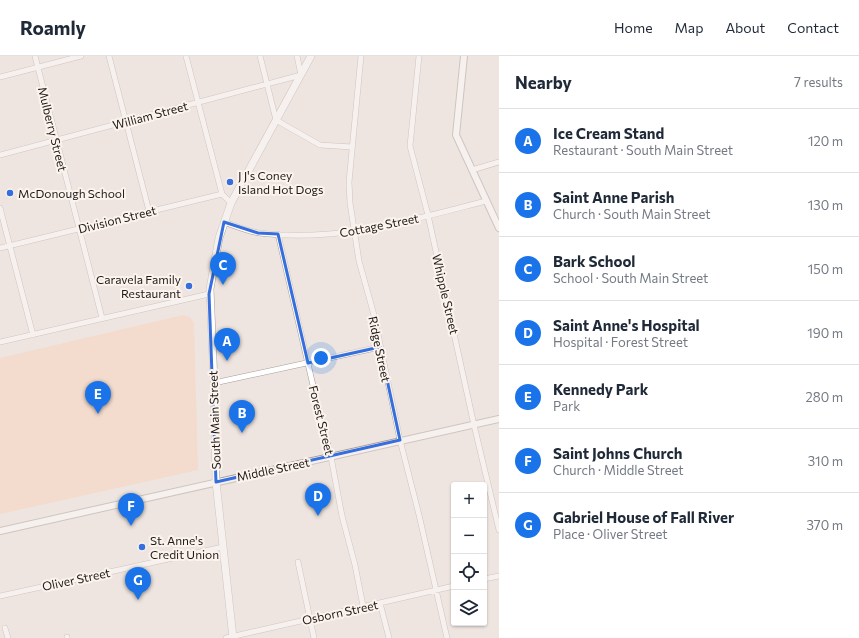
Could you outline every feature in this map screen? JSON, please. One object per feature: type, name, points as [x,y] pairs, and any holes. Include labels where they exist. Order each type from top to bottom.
[{"type":"main road","name":"South Main Street","points":[[230,638],[216,482],[214,383],[209,294],[215,256],[231,202],[311,56]]},
{"type":"street","name":"Mulberry Street","points":[[34,56],[102,318]]},
{"type":"street","points":[[0,77],[81,56]]},
{"type":"street","points":[[109,56],[149,211]]},
{"type":"street","points":[[186,56],[222,194],[231,202]]},
{"type":"street","points":[[260,56],[276,120],[320,145],[352,147]]},
{"type":"street","points":[[297,56],[301,75]]},
{"type":"street","name":"Ridge Street","points":[[361,56],[349,182],[354,232],[359,261],[374,315],[400,440],[447,638]]},
{"type":"street","name":"Whipple Street","points":[[419,56],[410,146],[428,215],[474,425],[497,512],[499,530]]},
{"type":"street","points":[[464,56],[456,135],[499,228]]},
{"type":"street","name":"William Street","points":[[0,155],[301,75]]},
{"type":"street","points":[[472,170],[499,162]]},
{"type":"street","name":"Division Street","points":[[0,248],[222,194]]},
{"type":"street","name":"Cottage Street","points":[[224,222],[258,233],[296,236],[354,232],[486,201]]},
{"type":"street","points":[[0,208],[33,335]]},
{"type":"street","name":"Forest Street","points":[[278,234],[331,457],[342,516],[355,565],[363,606]]},
{"type":"street","points":[[0,342],[209,294]]},
{"type":"street","points":[[214,383],[380,347]]},
{"type":"street","name":"Middle Street","points":[[0,531],[499,419]]},
{"type":"street","name":"Oliver Street","points":[[0,596],[223,547]]},
{"type":"street","points":[[298,562],[314,638]]},
{"type":"street","points":[[487,578],[499,576]]},
{"type":"street","name":"Osborn Street","points":[[230,638],[310,618],[451,587]]},
{"type":"street","points":[[380,603],[389,638]]},
{"type":"street","points":[[5,628],[8,638]]},
{"type":"highlighted area","points":[[224,222],[258,233],[278,234],[308,363],[380,347],[400,440],[216,482],[209,294]]},
{"type":"shaded area","points":[[183,315],[190,317],[194,323],[198,470],[0,514],[0,358]]},
{"type":"place","name":"J J's Coney Island Hot Dogs","points":[[230,182]]},
{"type":"place","name":"McDonough School","points":[[10,193]]},
{"type":"place","name":"Bark School","points":[[223,285]]},
{"type":"place","name":"Caravela Family Restaurant","points":[[189,286]]},
{"type":"place","name":"Ice Cream Stand","points":[[227,361]]},
{"type":"place","name":"Kennedy Park","points":[[98,414]]},
{"type":"place","name":"Saint Anne Parish","points":[[242,433]]},
{"type":"place","name":"Saint Anne's Hospital","points":[[318,516]]},
{"type":"place","name":"Saint Johns Church","points":[[131,526]]},
{"type":"place","name":"St. Anne's Credit Union","points":[[142,547]]},
{"type":"place","name":"Gabriel House of Fall River","points":[[138,600]]}]
